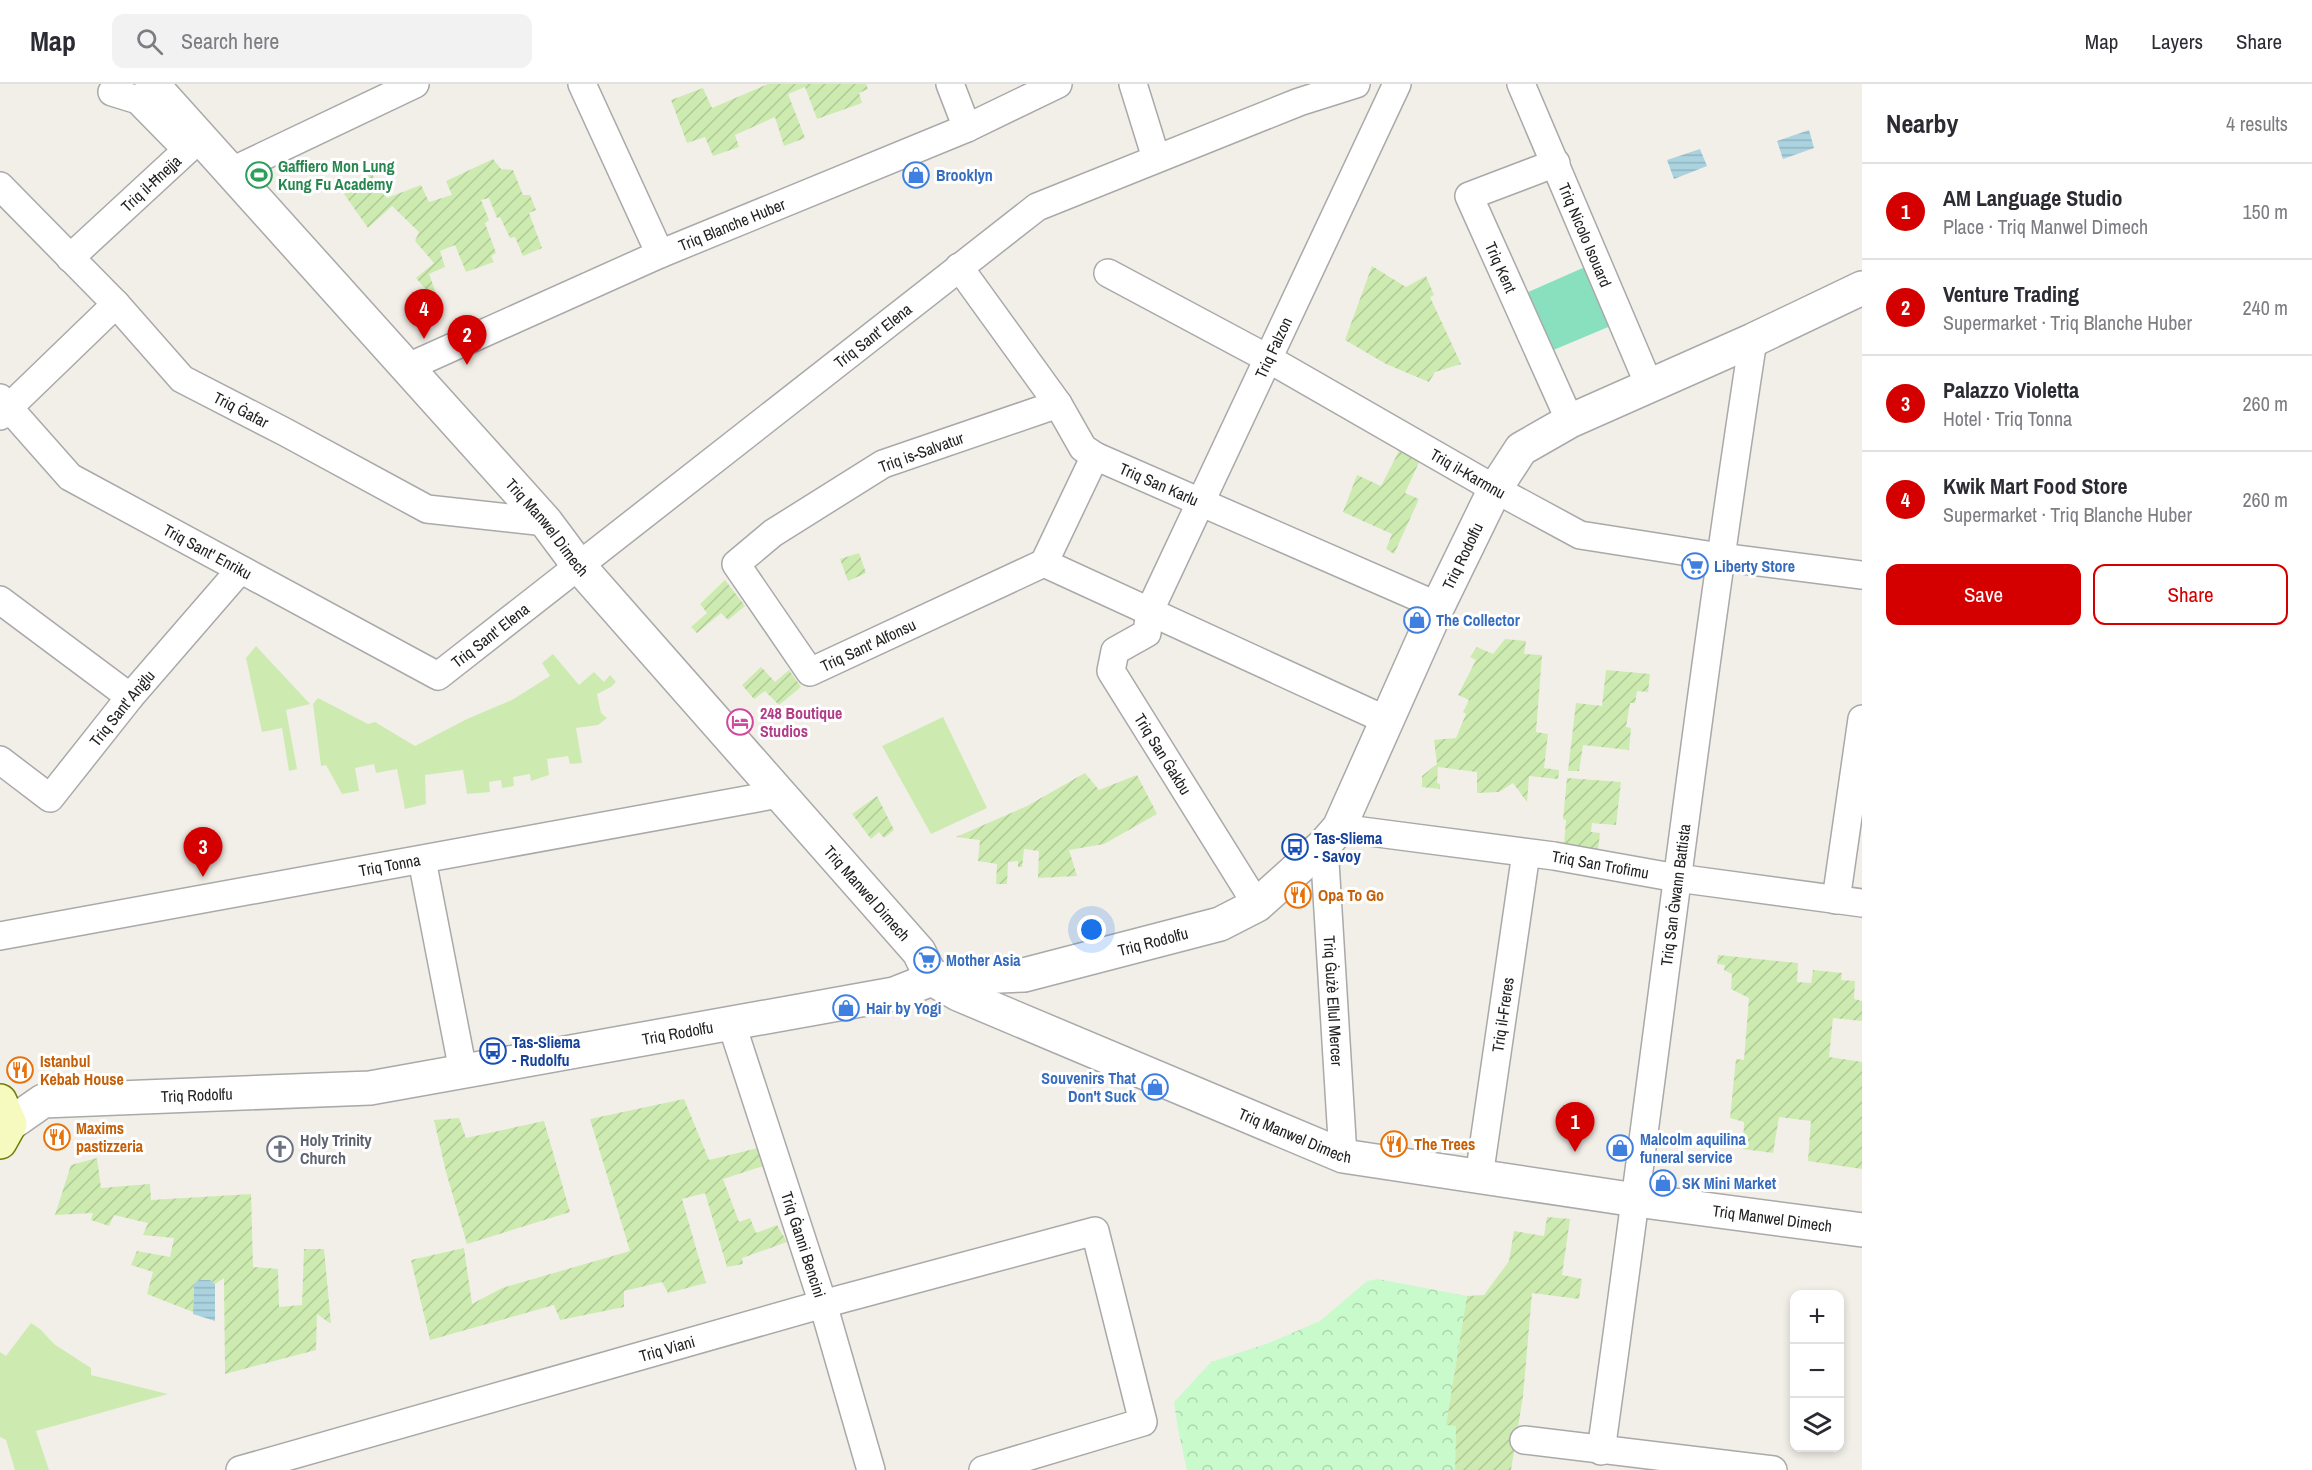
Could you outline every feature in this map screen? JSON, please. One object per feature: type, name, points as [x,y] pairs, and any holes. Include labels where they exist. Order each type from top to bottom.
[{"type":"street","name":"Triq Manwel Dimech","points":[[152,84],[546,522],[578,565],[654,641],[778,794],[919,952],[932,979],[958,994],[1020,1022],[1343,1156],[1636,1200],[1862,1230]]},
{"type":"street","points":[[232,171],[415,84]]},
{"type":"street","points":[[582,84],[660,254]]},
{"type":"street","points":[[950,84],[967,128]]},
{"type":"street","name":"Triq Blanche Huber","points":[[406,368],[660,254],[967,128],[1058,84]]},
{"type":"street","points":[[1133,84],[1156,158]]},
{"type":"street","name":"Triq Sant' Elena","points":[[438,676],[1037,207],[1156,158],[1295,93],[1356,84]]},
{"type":"street","name":"Triq Falzon","points":[[1150,610],[1397,84]]},
{"type":"street","name":"Triq Nicolo Isouard","points":[[1521,84],[1649,385]]},
{"type":"street","name":"Triq il-Ħnejja","points":[[70,258],[187,150],[138,100],[112,92]]},
{"type":"street","name":"Triq Kent","points":[[1556,163],[1469,196],[1569,421]]},
{"type":"street","name":"Triq Ġafar","points":[[0,186],[116,304],[182,379],[427,509],[546,522]]},
{"type":"street","name":"Triq San Karlu","points":[[959,267],[1058,404],[1083,448],[1095,456],[1438,606]]},
{"type":"street","name":"Triq il-Karmnu","points":[[1108,273],[1267,358],[1580,535],[1720,557],[1862,575]]},
{"type":"street","name":"Triq Rodolfu","points":[[3,1124],[43,1101],[370,1088],[894,994],[932,979],[1024,975],[1221,924],[1257,905],[1331,836],[1388,721],[1438,606],[1495,489],[1521,448],[1569,421],[1753,340],[1862,288]]},
{"type":"street","points":[[3,407],[116,304]]},
{"type":"street","name":"Triq San Ġwann Battista","points":[[1601,1451],[1720,557],[1753,340]]},
{"type":"street","name":"Triq is-Salvatur","points":[[736,564],[773,532],[883,464],[1058,404]]},
{"type":"street","name":"Triq Sant' Enriku","points":[[3,407],[70,477],[438,676]]},
{"type":"street","points":[[1095,456],[1044,563],[1388,721]]},
{"type":"street","name":"Triq Sant' Alfonsu","points":[[736,564],[810,672],[1044,563]]},
{"type":"street","name":"Triq Sant' Anġlu","points":[[0,760],[50,798],[130,697],[240,570]]},
{"type":"street","points":[[0,600],[130,697]]},
{"type":"street","name":"Triq San Ġakbu","points":[[1150,610],[1146,633],[1115,651],[1111,671],[1257,905]]},
{"type":"street","points":[[1849,902],[1862,719]]},
{"type":"street","name":"Triq Tonna","points":[[0,936],[778,794]]},
{"type":"street","name":"Triq San Trofimu","points":[[1331,836],[1554,856],[1677,878],[1849,902]]},
{"type":"street","name":"Triq Ġużè Ellul Mercer","points":[[1331,836],[1343,1156]]},
{"type":"street","name":"Triq il-Freres","points":[[1479,1177],[1526,854]]},
{"type":"street","points":[[422,860],[463,1071]]},
{"type":"street","name":"Triq Ġanni Bencini","points":[[731,1022],[823,1304],[871,1470]]},
{"type":"street","name":"Triq Viani","points":[[240,1470],[823,1304],[1095,1231],[1143,1422],[984,1470]]},
{"type":"street","points":[[1524,1440],[1773,1470]]},
{"type":"green space","points":[[768,84],[866,84],[868,89],[859,93],[862,103],[817,119],[805,87],[788,94],[805,138],[784,146],[775,117],[735,135],[739,147],[713,156],[705,137],[687,143],[671,100],[703,88],[712,108]]},
{"type":"green space","points":[[493,159],[501,169],[513,170],[523,195],[530,195],[536,210],[529,213],[542,248],[523,256],[515,237],[510,238],[500,217],[497,218],[489,198],[481,200],[489,220],[485,223],[496,253],[491,256],[494,262],[466,272],[455,245],[440,251],[445,267],[429,274],[441,307],[425,315],[435,300],[416,278],[434,263],[415,241],[419,232],[392,206],[368,228],[344,194],[370,171],[387,198],[421,185],[429,202],[452,195],[446,181]]},
{"type":"green space","points":[[1372,266],[1406,287],[1426,276],[1434,295],[1430,297],[1461,364],[1435,372],[1429,382],[1386,364],[1345,340]]},
{"type":"green space","points":[[1585,267],[1613,325],[1551,351],[1526,293]]},
{"type":"green space","points":[[1401,447],[1421,458],[1405,493],[1419,499],[1394,554],[1386,549],[1392,534],[1343,512],[1357,475],[1381,486]]},
{"type":"green space","points":[[859,553],[866,573],[848,581],[840,559]]},
{"type":"green space","points":[[725,580],[745,606],[728,620],[721,613],[697,633],[691,627],[707,613],[700,604]]},
{"type":"green space","points":[[1505,639],[1526,641],[1524,654],[1542,655],[1536,732],[1548,734],[1544,768],[1559,770],[1558,779],[1529,776],[1527,802],[1513,783],[1499,792],[1477,793],[1477,772],[1438,767],[1437,783],[1440,784],[1440,789],[1422,787],[1422,776],[1437,764],[1434,740],[1456,738],[1466,714],[1463,712],[1469,700],[1458,695],[1476,660],[1470,657],[1477,647],[1493,654]]},
{"type":"green space","points":[[256,646],[310,704],[286,710],[297,769],[289,771],[282,728],[262,732],[246,658]]},
{"type":"green space","points":[[553,654],[579,685],[594,672],[604,682],[610,675],[616,682],[597,694],[601,713],[607,718],[598,725],[576,728],[582,763],[570,764],[568,756],[547,759],[549,775],[531,781],[530,774],[513,777],[514,786],[502,788],[501,780],[489,782],[490,792],[467,794],[463,770],[425,775],[426,804],[405,809],[397,769],[376,773],[374,764],[355,768],[359,791],[342,794],[326,765],[321,766],[313,704],[318,698],[368,724],[375,722],[415,746],[467,719],[512,700],[550,676],[542,663]]},
{"type":"green space","points":[[761,667],[775,682],[789,670],[801,687],[779,705],[765,691],[754,699],[742,685]]},
{"type":"green space","points":[[1606,670],[1650,674],[1648,692],[1637,691],[1635,703],[1630,703],[1626,727],[1631,728],[1629,750],[1583,745],[1579,771],[1568,771],[1576,703],[1602,706]]},
{"type":"green space","points":[[943,717],[987,808],[931,834],[882,746]]},
{"type":"green space","points":[[1085,773],[1099,790],[1137,775],[1157,814],[1104,844],[1069,850],[1077,876],[1038,878],[1039,851],[1024,849],[1022,867],[1018,867],[1018,861],[1008,862],[1007,884],[996,884],[997,864],[978,861],[980,840],[956,837],[1027,806]]},
{"type":"green space","points":[[1567,778],[1621,782],[1616,825],[1592,823],[1591,832],[1600,833],[1598,849],[1564,844],[1566,820],[1563,819]]},
{"type":"green space","points":[[877,796],[894,830],[884,838],[879,832],[871,839],[852,814]]},
{"type":"green space","points":[[1718,955],[1798,963],[1797,982],[1811,983],[1813,970],[1842,973],[1841,980],[1855,981],[1854,999],[1862,1001],[1862,1021],[1833,1018],[1829,1057],[1862,1062],[1862,1169],[1808,1161],[1811,1121],[1779,1117],[1773,1153],[1743,1149],[1744,1122],[1730,1118],[1736,1059],[1744,1060],[1749,998],[1731,989],[1732,974],[1724,970],[1725,965],[1717,964]]},
{"type":"green space","points":[[684,1099],[709,1160],[758,1148],[766,1165],[723,1179],[739,1222],[750,1218],[756,1233],[777,1225],[787,1242],[742,1258],[743,1264],[727,1267],[705,1193],[682,1199],[706,1283],[668,1293],[662,1282],[624,1291],[624,1307],[560,1320],[554,1305],[430,1340],[411,1260],[464,1248],[472,1304],[502,1288],[630,1251],[590,1119]]},
{"type":"green space","points":[[459,1118],[466,1138],[544,1121],[570,1212],[467,1244],[434,1120]]},
{"type":"green space","points":[[97,1158],[101,1188],[150,1184],[151,1200],[251,1194],[253,1267],[278,1269],[279,1307],[302,1305],[304,1249],[324,1249],[331,1324],[317,1314],[316,1350],[225,1374],[224,1278],[215,1284],[210,1280],[199,1280],[194,1284],[193,1312],[147,1294],[153,1272],[131,1265],[137,1251],[170,1257],[174,1238],[143,1235],[148,1223],[114,1215],[109,1226],[91,1220],[93,1213],[55,1215],[71,1165]]},
{"type":"green space","points":[[1547,1217],[1570,1219],[1562,1275],[1582,1279],[1579,1299],[1532,1293],[1523,1396],[1511,1470],[1455,1470],[1456,1426],[1446,1425],[1467,1296],[1484,1295],[1509,1261],[1514,1231],[1544,1236]]},
{"type":"green space","points":[[1378,1279],[1467,1296],[1446,1425],[1456,1426],[1455,1470],[1187,1470],[1174,1402],[1211,1362],[1269,1343],[1320,1321],[1367,1281]]},
{"type":"green space","points":[[31,1323],[54,1344],[91,1368],[91,1375],[168,1394],[36,1431],[49,1470],[15,1470],[6,1440],[0,1437],[0,1352],[6,1356]]},
{"type":"water","points":[[1809,130],[1814,148],[1783,159],[1777,141]]},
{"type":"water","points":[[1700,149],[1707,166],[1674,179],[1667,160]]},
{"type":"water","points":[[199,1280],[210,1280],[215,1284],[215,1321],[193,1314],[194,1284]]},
{"type":"place","name":"Gaffiero Mon Lung Kung Fu Academy","points":[[259,175]]},
{"type":"place","name":"Brooklyn","points":[[916,175]]},
{"type":"place","name":"Kwik Mart Food Store","points":[[424,339]]},
{"type":"place","name":"Venture Trading","points":[[467,365]]},
{"type":"place","name":"Liberty Store","points":[[1695,566]]},
{"type":"place","name":"The Collector","points":[[1417,620]]},
{"type":"place","name":"248 Boutique Studios","points":[[740,722]]},
{"type":"place","name":"Tas-Sliema - Savoy","points":[[1295,847]]},
{"type":"place","name":"Palazzo Violetta","points":[[203,877]]},
{"type":"place","name":"Opa To Go","points":[[1298,895]]},
{"type":"place","name":"Mother Asia","points":[[927,960]]},
{"type":"place","name":"Hair by Yogi","points":[[846,1008]]},
{"type":"place","name":"Tas-Sliema - Rudolfu","points":[[493,1051]]},
{"type":"place","name":"Istanbul Kebab House","points":[[20,1070]]},
{"type":"place","name":"Souvenirs That Don't Suck","points":[[1155,1087]]},
{"type":"place","name":"Maxims pastizzeria","points":[[57,1137]]},
{"type":"place","name":"The Trees","points":[[1394,1144]]},
{"type":"place","name":"Malcolm aquilina funeral service","points":[[1620,1148]]},
{"type":"place","name":"Holy Trinity Church","points":[[280,1149]]},
{"type":"place","name":"AM Language Studio","points":[[1575,1152]]},
{"type":"place","name":"SK Mini Market","points":[[1663,1183]]}]
